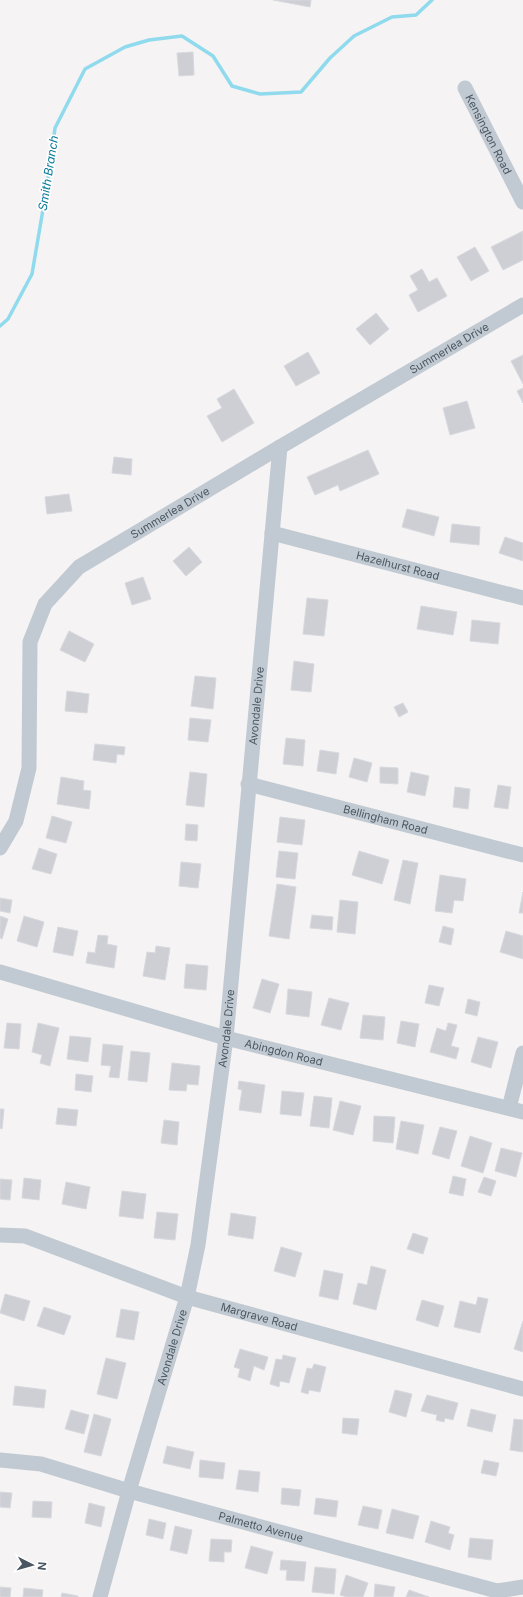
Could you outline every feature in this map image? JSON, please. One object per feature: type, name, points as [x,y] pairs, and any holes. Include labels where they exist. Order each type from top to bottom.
[{"type":"street","name":"Kensington Road","points":[[465,88],[523,202]]},
{"type":"street","name":"Summerlea Drive","points":[[0,848],[16,821],[29,768],[30,642],[45,604],[79,568],[280,447],[523,305]]},
{"type":"street","name":"Avondale Drive","points":[[100,1597],[129,1491],[187,1298],[198,1245],[226,1038],[248,784],[280,447]]},
{"type":"street","name":"Hazelhurst Road","points":[[272,533],[523,598]]},
{"type":"street","name":"Bellingham Road","points":[[248,784],[523,855]]},
{"type":"street","name":"Abingdon Road","points":[[0,972],[226,1038],[516,1110]]},
{"type":"street","points":[[516,1110],[523,1053]]},
{"type":"street","name":"Margrave Road","points":[[0,1235],[25,1236],[187,1298],[523,1389]]},
{"type":"street","name":"Palmetto Avenue","points":[[0,1460],[41,1464],[129,1491],[497,1591],[523,1587]]},
{"type":"building","points":[[273,0],[311,0],[310,7]]},
{"type":"building","points":[[193,52],[194,75],[179,76],[177,53]]},
{"type":"building","points":[[523,231],[523,260],[503,270],[491,247]]},
{"type":"building","points":[[475,247],[489,271],[471,281],[457,257]]},
{"type":"building","points":[[422,269],[429,282],[437,278],[447,296],[418,312],[409,295],[418,290],[410,276]]},
{"type":"building","points":[[376,313],[389,329],[370,345],[356,329]]},
{"type":"building","points":[[308,352],[320,373],[296,386],[284,366]]},
{"type":"building","points":[[523,355],[523,384],[511,361]]},
{"type":"building","points":[[523,388],[523,403],[517,391]]},
{"type":"building","points":[[234,389],[254,423],[222,442],[207,416],[222,408],[217,399]]},
{"type":"building","points":[[467,401],[475,428],[450,435],[443,408]]},
{"type":"building","points":[[368,450],[379,474],[340,491],[338,485],[315,495],[307,477]]},
{"type":"building","points":[[114,457],[132,459],[131,475],[112,473]]},
{"type":"building","points":[[69,494],[72,511],[47,514],[45,497]]},
{"type":"building","points":[[407,509],[439,517],[434,536],[402,527]]},
{"type":"building","points":[[452,524],[480,527],[479,545],[450,542]]},
{"type":"building","points":[[505,537],[523,543],[523,561],[499,553]]},
{"type":"building","points":[[189,547],[202,562],[186,576],[173,561]]},
{"type":"building","points":[[143,577],[151,599],[132,605],[125,583]]},
{"type":"building","points":[[307,598],[328,600],[324,636],[303,634]]},
{"type":"building","points":[[421,606],[457,612],[453,635],[417,629]]},
{"type":"building","points":[[472,620],[500,623],[498,644],[470,641]]},
{"type":"building","points":[[69,631],[94,644],[85,662],[60,650]]},
{"type":"building","points":[[294,661],[314,664],[311,692],[291,690]]},
{"type":"building","points":[[195,676],[216,678],[213,709],[191,706]]},
{"type":"building","points":[[67,691],[89,694],[87,713],[65,711]]},
{"type":"building","points":[[403,703],[408,712],[399,717],[394,707]]},
{"type":"building","points":[[190,718],[211,720],[208,742],[188,740]]},
{"type":"building","points":[[286,738],[305,740],[303,766],[283,764]]},
{"type":"building","points":[[95,744],[125,747],[124,755],[117,754],[116,763],[93,760]]},
{"type":"building","points":[[320,750],[339,753],[336,774],[317,771]]},
{"type":"building","points":[[354,758],[372,763],[367,782],[349,777]]},
{"type":"building","points":[[380,767],[398,768],[398,784],[380,783]]},
{"type":"building","points":[[190,772],[207,774],[204,807],[186,805]]},
{"type":"building","points":[[411,772],[429,776],[425,796],[407,792]]},
{"type":"building","points":[[61,777],[84,781],[83,790],[91,791],[89,809],[57,804]]},
{"type":"building","points":[[498,785],[511,787],[508,809],[494,807]]},
{"type":"building","points":[[455,787],[470,789],[468,809],[453,807]]},
{"type":"building","points":[[52,816],[72,822],[66,843],[46,838]]},
{"type":"building","points":[[280,817],[305,820],[302,845],[277,842]]},
{"type":"building","points":[[186,824],[198,825],[197,841],[185,840]]},
{"type":"building","points":[[39,848],[57,854],[51,874],[32,869]]},
{"type":"building","points":[[279,851],[298,853],[295,879],[276,877]]},
{"type":"building","points":[[359,851],[389,860],[382,884],[352,875]]},
{"type":"building","points":[[403,860],[418,863],[410,904],[394,900]]},
{"type":"building","points":[[181,862],[201,864],[198,888],[179,886]]},
{"type":"building","points":[[440,875],[466,879],[463,901],[454,900],[452,913],[435,911]]},
{"type":"building","points":[[277,884],[296,887],[289,939],[269,936]]},
{"type":"building","points":[[523,892],[523,913],[519,913]]},
{"type":"building","points":[[0,898],[12,900],[10,913],[0,911]]},
{"type":"building","points":[[340,900],[358,902],[355,934],[337,932]]},
{"type":"building","points":[[312,915],[333,917],[332,930],[310,928]]},
{"type":"building","points":[[0,916],[8,919],[2,939],[0,938]]},
{"type":"building","points":[[24,916],[44,922],[37,947],[17,941]]},
{"type":"building","points":[[443,926],[454,929],[451,945],[439,942]]},
{"type":"building","points":[[58,927],[78,931],[73,956],[53,952]]},
{"type":"building","points":[[506,931],[523,936],[523,959],[500,952]]},
{"type":"building","points":[[98,935],[108,936],[107,944],[117,946],[114,968],[86,963],[88,952],[95,953]]},
{"type":"building","points":[[156,946],[170,948],[165,980],[143,976],[147,952],[155,953]]},
{"type":"building","points":[[186,964],[208,966],[206,990],[184,988]]},
{"type":"building","points":[[262,979],[279,984],[270,1013],[253,1008]]},
{"type":"building","points":[[429,985],[444,988],[439,1006],[425,1003]]},
{"type":"building","points":[[288,989],[312,992],[309,1017],[286,1014]]},
{"type":"building","points":[[329,998],[349,1003],[341,1030],[321,1025]]},
{"type":"building","points":[[468,999],[480,1002],[477,1016],[465,1013]]},
{"type":"building","points":[[363,1015],[385,1017],[383,1040],[360,1038]]},
{"type":"building","points":[[401,1021],[419,1024],[415,1047],[397,1043]]},
{"type":"building","points":[[7,1023],[21,1024],[19,1049],[4,1048]]},
{"type":"building","points":[[38,1023],[59,1028],[50,1066],[40,1063],[42,1055],[32,1052]]},
{"type":"building","points":[[448,1023],[457,1025],[451,1046],[459,1048],[456,1059],[430,1052],[437,1028],[446,1031]]},
{"type":"building","points":[[70,1036],[91,1038],[88,1062],[67,1059]]},
{"type":"building","points":[[478,1037],[498,1042],[491,1068],[471,1062]]},
{"type":"building","points":[[103,1044],[123,1046],[119,1078],[109,1077],[111,1066],[101,1065]]},
{"type":"building","points":[[131,1051],[150,1053],[147,1082],[128,1080]]},
{"type":"building","points":[[172,1063],[200,1066],[198,1085],[187,1084],[186,1091],[169,1090]]},
{"type":"building","points":[[76,1074],[93,1076],[91,1092],[75,1090]]},
{"type":"building","points":[[239,1081],[265,1085],[261,1113],[239,1110],[242,1090],[238,1089]]},
{"type":"building","points":[[282,1091],[304,1093],[301,1116],[280,1114]]},
{"type":"building","points":[[314,1096],[332,1098],[329,1128],[310,1126]]},
{"type":"building","points":[[340,1101],[361,1106],[353,1135],[333,1130]]},
{"type":"building","points":[[58,1108],[78,1110],[76,1126],[56,1124]]},
{"type":"building","points":[[0,1109],[4,1109],[2,1129],[0,1128]]},
{"type":"building","points":[[374,1116],[395,1117],[393,1143],[373,1141]]},
{"type":"building","points":[[164,1120],[179,1122],[177,1145],[161,1143]]},
{"type":"building","points":[[401,1121],[424,1125],[418,1154],[396,1149]]},
{"type":"building","points":[[440,1127],[457,1131],[449,1159],[432,1154]]},
{"type":"building","points":[[470,1136],[492,1143],[483,1173],[461,1166]]},
{"type":"building","points":[[501,1148],[522,1153],[516,1177],[495,1171]]},
{"type":"building","points":[[453,1176],[466,1179],[463,1196],[449,1193]]},
{"type":"building","points":[[484,1177],[496,1181],[491,1196],[478,1192]]},
{"type":"building","points":[[24,1178],[41,1180],[39,1200],[22,1198]]},
{"type":"building","points":[[0,1179],[12,1180],[10,1200],[0,1199]]},
{"type":"building","points":[[66,1182],[90,1187],[86,1209],[62,1204]]},
{"type":"building","points":[[122,1191],[146,1194],[143,1219],[119,1216]]},
{"type":"building","points":[[157,1212],[178,1214],[175,1240],[154,1238]]},
{"type":"building","points":[[231,1213],[256,1217],[253,1239],[228,1235]]},
{"type":"building","points":[[413,1233],[428,1238],[423,1254],[407,1249]]},
{"type":"building","points":[[281,1247],[302,1253],[295,1277],[274,1271]]},
{"type":"building","points":[[371,1266],[386,1270],[376,1310],[353,1304],[358,1283],[367,1285]]},
{"type":"building","points":[[324,1270],[343,1274],[338,1300],[319,1296]]},
{"type":"building","points":[[5,1294],[30,1301],[24,1321],[0,1313]]},
{"type":"building","points":[[478,1297],[488,1299],[480,1333],[454,1327],[460,1301],[476,1305]]},
{"type":"building","points":[[422,1300],[444,1306],[438,1327],[416,1320]]},
{"type":"building","points":[[44,1307],[71,1316],[64,1335],[37,1326]]},
{"type":"building","points":[[121,1309],[139,1312],[134,1340],[116,1337]]},
{"type":"building","points":[[523,1321],[523,1352],[514,1349]]},
{"type":"building","points":[[240,1349],[268,1357],[264,1370],[254,1366],[250,1381],[238,1377],[240,1369],[234,1367]]},
{"type":"building","points":[[283,1355],[296,1358],[289,1383],[280,1381],[279,1387],[270,1384],[276,1359],[282,1360]]},
{"type":"building","points":[[106,1358],[126,1363],[117,1399],[97,1394]]},
{"type":"building","points":[[314,1364],[326,1367],[320,1392],[309,1390],[308,1394],[301,1392],[307,1368],[312,1369]]},
{"type":"building","points":[[15,1386],[46,1390],[44,1408],[13,1405]]},
{"type":"building","points":[[395,1390],[412,1394],[406,1417],[389,1412]]},
{"type":"building","points":[[427,1395],[458,1403],[453,1420],[445,1418],[444,1422],[436,1420],[437,1415],[421,1411]]},
{"type":"building","points":[[471,1409],[496,1415],[492,1432],[467,1426]]},
{"type":"building","points":[[71,1410],[89,1415],[84,1434],[65,1429]]},
{"type":"building","points":[[94,1414],[111,1419],[101,1456],[84,1452]]},
{"type":"building","points":[[343,1418],[359,1419],[357,1435],[342,1433]]},
{"type":"building","points":[[514,1419],[523,1420],[523,1452],[510,1450]]},
{"type":"building","points":[[167,1446],[194,1452],[190,1469],[163,1463]]},
{"type":"building","points":[[200,1460],[225,1463],[223,1479],[199,1477]]},
{"type":"building","points":[[484,1460],[499,1463],[496,1476],[481,1473]]},
{"type":"building","points":[[239,1470],[260,1472],[258,1492],[236,1489]]},
{"type":"building","points":[[282,1488],[301,1490],[299,1506],[281,1504]]},
{"type":"building","points":[[0,1492],[12,1493],[10,1508],[0,1507]]},
{"type":"building","points":[[316,1498],[338,1501],[336,1517],[314,1514]]},
{"type":"building","points":[[33,1501],[52,1502],[51,1518],[32,1517]]},
{"type":"building","points":[[89,1503],[105,1507],[101,1527],[85,1523]]},
{"type":"building","points":[[363,1506],[382,1510],[378,1529],[358,1525]]},
{"type":"building","points":[[392,1509],[419,1516],[413,1539],[386,1533]]},
{"type":"building","points":[[149,1519],[166,1523],[163,1539],[146,1535]]},
{"type":"building","points":[[431,1521],[450,1527],[448,1533],[454,1535],[450,1550],[425,1542]]},
{"type":"building","points":[[175,1526],[192,1530],[187,1554],[170,1550]]},
{"type":"building","points":[[470,1538],[493,1540],[491,1560],[468,1557]]},
{"type":"building","points":[[211,1539],[232,1540],[231,1552],[224,1552],[224,1562],[209,1561]]},
{"type":"building","points":[[251,1546],[273,1552],[267,1574],[245,1568]]},
{"type":"building","points":[[281,1560],[306,1562],[304,1581],[286,1580],[287,1570],[280,1570]]},
{"type":"building","points":[[315,1567],[336,1569],[334,1594],[312,1592]]},
{"type":"building","points":[[346,1575],[368,1583],[363,1597],[347,1597],[340,1595]]},
{"type":"building","points":[[375,1584],[395,1587],[393,1597],[374,1597]]},
{"type":"building","points":[[0,1587],[11,1588],[10,1597],[0,1597]]},
{"type":"building","points":[[24,1588],[43,1590],[42,1597],[23,1597]]},
{"type":"building","points":[[409,1590],[429,1597],[406,1597]]},
{"type":"building","points":[[62,1593],[78,1596],[78,1597],[61,1597]]},
{"type":"waterway","name":"Smith Branch","points":[[0,326],[8,319],[32,274],[55,128],[85,69],[125,47],[149,40],[182,36],[213,56],[232,86],[260,94],[301,92],[330,58],[354,36],[392,17],[416,15],[432,0]]}]
